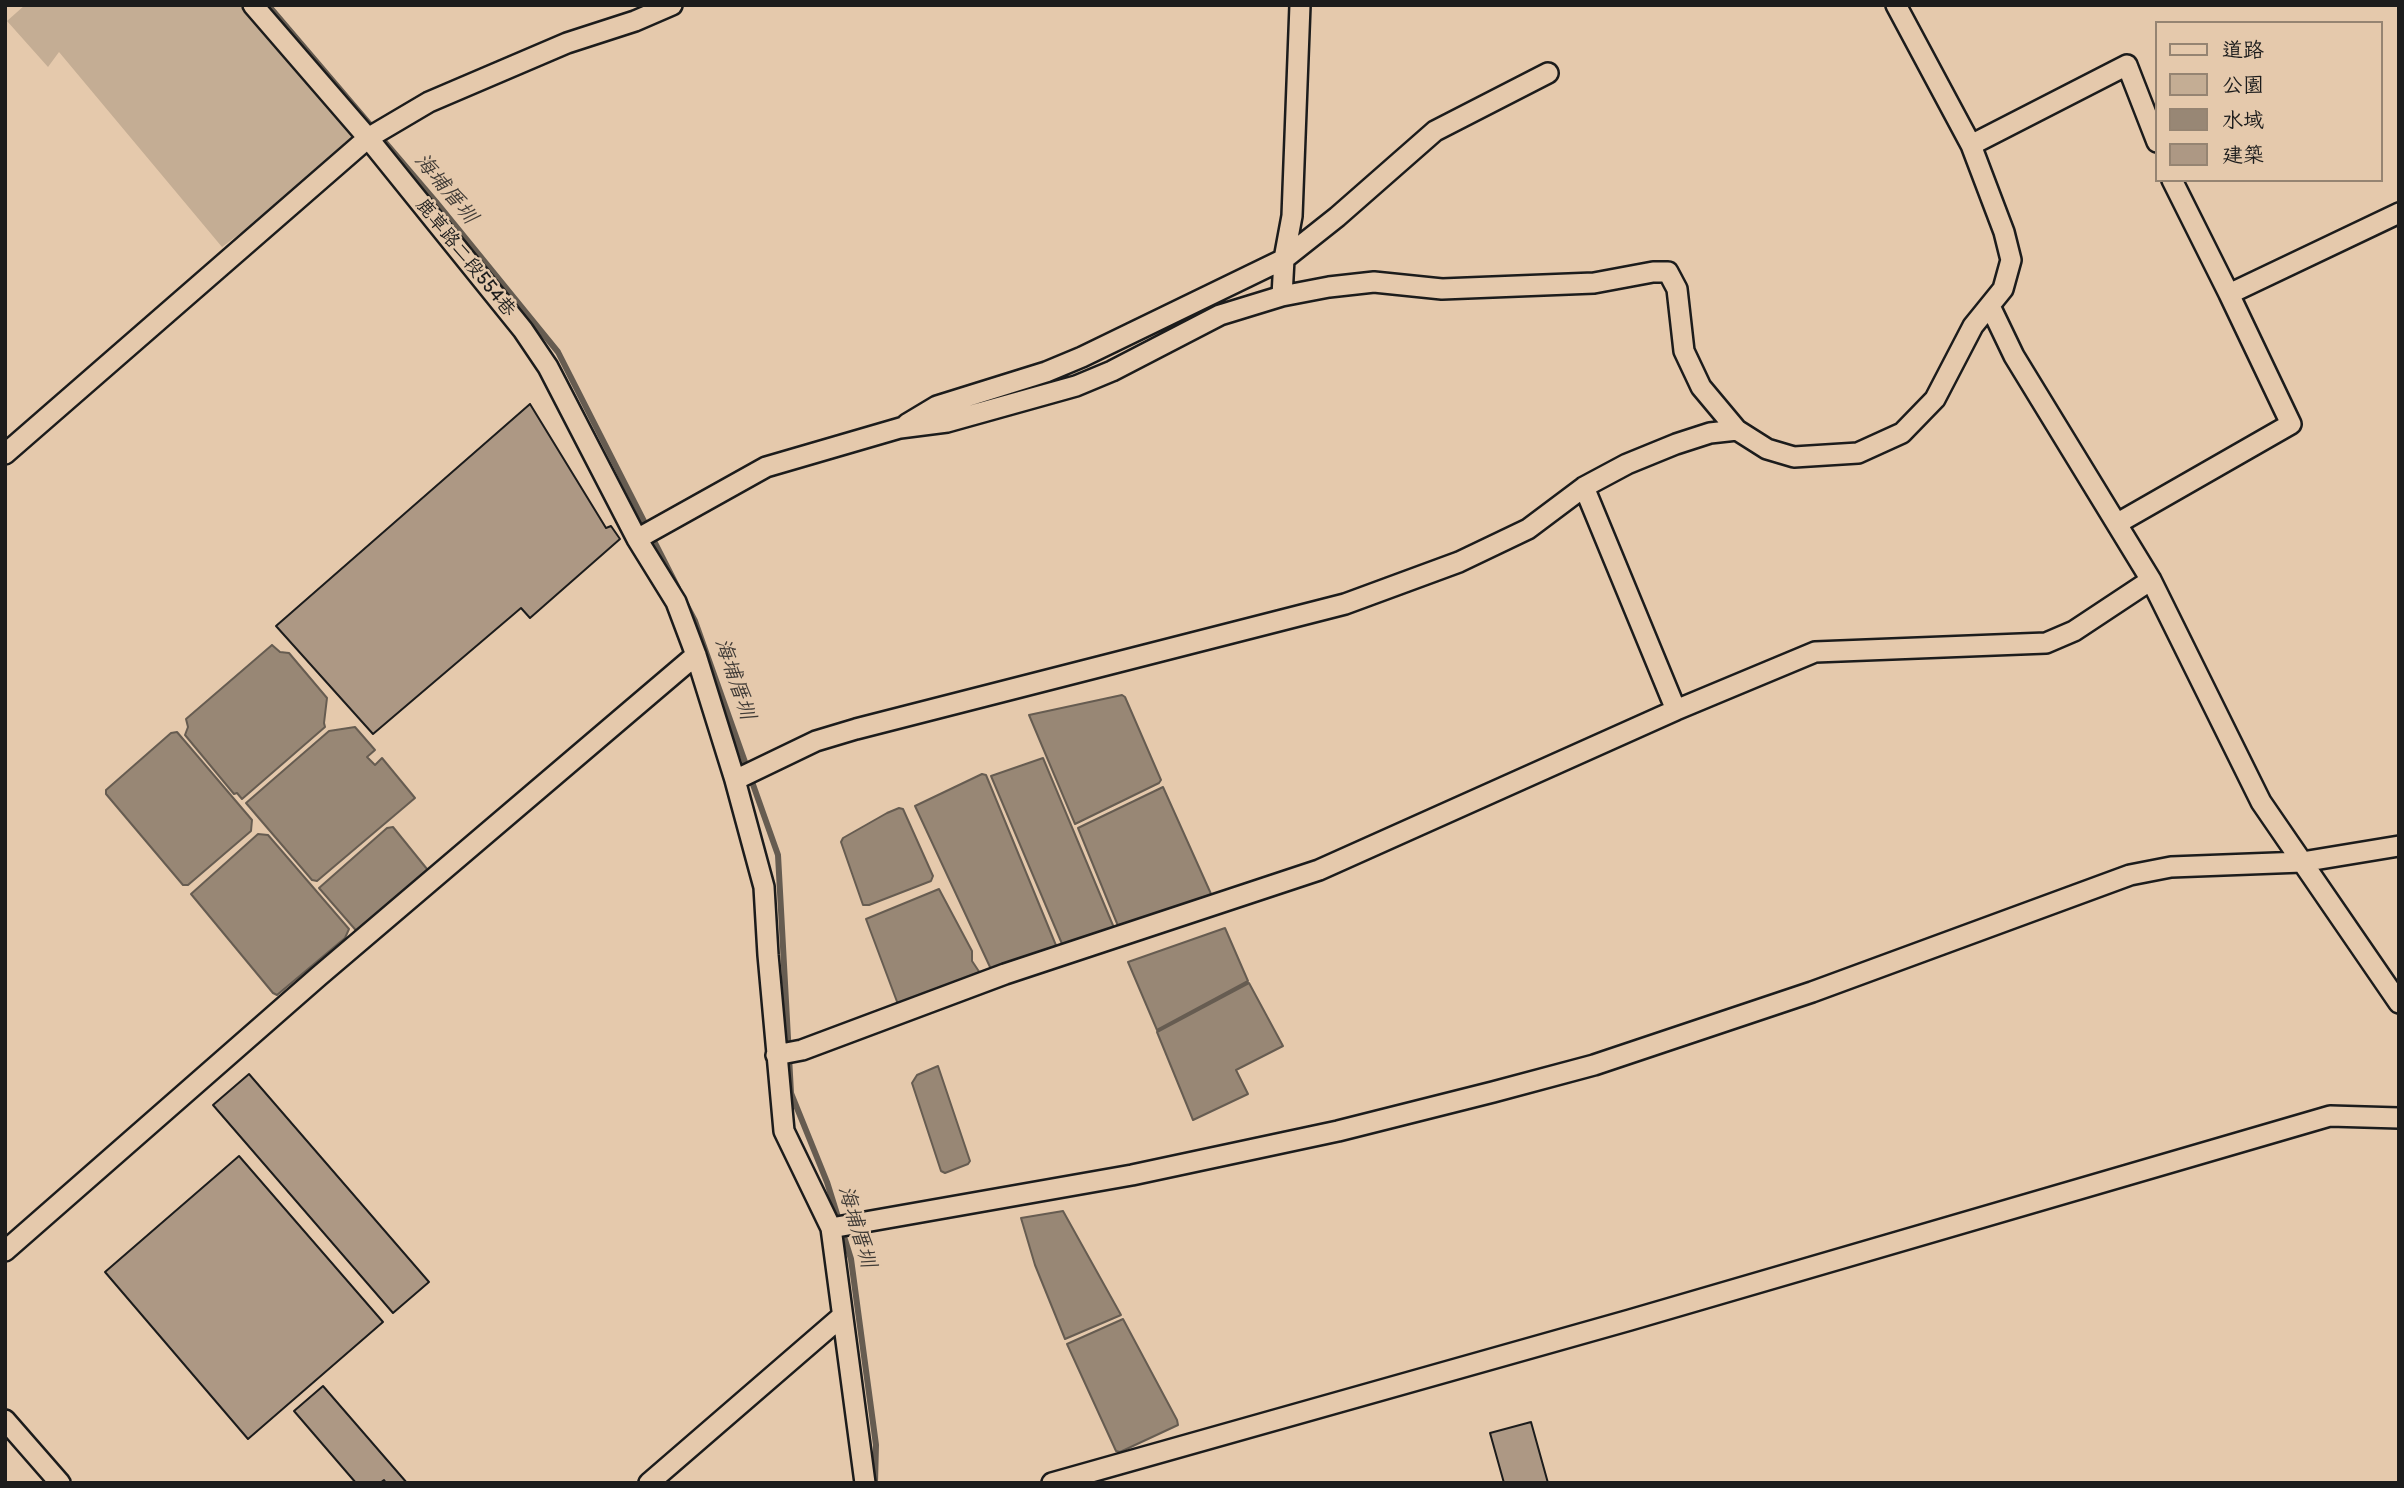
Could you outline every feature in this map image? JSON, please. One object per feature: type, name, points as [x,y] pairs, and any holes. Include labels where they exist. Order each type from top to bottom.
[{"type":"street","name":"鹿草路二段554巷","points":[[253,5],[368,138],[523,330],[548,367],[637,539],[676,602],[696,655],[735,780],[764,887],[784,1131],[831,1228],[865,1483]]},
{"type":"street","points":[[5,454],[368,138],[429,102],[637,13],[672,5]]},
{"type":"street","points":[[1282,296],[1284,259],[1292,216],[1300,5]]},
{"type":"street","points":[[637,539],[766,467],[900,428],[947,422],[1076,386],[1112,371],[1220,315],[1282,296],[1374,282],[1442,289],[1594,283],[1653,272],[1668,272],[1677,289],[1684,351],[1701,387],[1737,430],[1767,449],[1794,457],[1858,453],[1902,433],[1935,399],[1973,326],[2003,289],[2011,260],[2004,232],[1971,145],[1896,5]]},
{"type":"street","points":[[1971,145],[2127,65],[2156,139]]},
{"type":"street","points":[[900,428],[937,406],[1046,372],[1083,357],[1284,259],[1337,217],[1435,131],[1548,73]]},
{"type":"street","points":[[2118,523],[2291,424],[2173,182]]},
{"type":"street","points":[[2229,294],[2399,213]]},
{"type":"street","points":[[1990,306],[2014,356],[2151,580],[2261,802],[2399,1003]]},
{"type":"street","points":[[735,780],[816,741],[856,729],[1345,604],[1459,562],[1528,529],[1584,487],[1627,464],[1710,433],[1737,430]]},
{"type":"street","points":[[1584,487],[1676,710]]},
{"type":"street","points":[[776,1055],[802,1050],[1005,974],[1319,870],[1676,710],[1815,652],[2046,643],[2074,631],[2151,580]]},
{"type":"street","points":[[5,1251],[318,976],[696,655]]},
{"type":"street","points":[[831,1228],[1132,1175],[1338,1132],[1581,1068],[1812,992],[2130,875],[2171,867],[2302,862],[2399,846]]},
{"type":"street","points":[[1052,1483],[2330,1116],[2399,1118]]},
{"type":"street","points":[[649,1483],[841,1317]]},
{"type":"street","points":[[5,1420],[60,1483]]},
{"type":"green space","points":[[25,5],[263,5],[368,138],[222,247],[59,52],[48,67],[7,21]]},
{"type":"water","points":[[272,645],[280,652],[289,653],[327,698],[325,727],[242,799],[237,793],[234,794],[185,735],[188,727],[186,719]]},
{"type":"water","points":[[1122,695],[1161,780],[1075,824],[1029,715]]},
{"type":"water","points":[[355,727],[375,750],[367,757],[375,765],[382,758],[415,798],[317,881],[312,880],[246,803],[329,731]]},
{"type":"water","points":[[177,732],[252,820],[251,831],[188,885],[183,885],[106,794],[106,790],[171,733]]},
{"type":"water","points":[[1043,758],[1117,935],[1068,958],[991,776]]},
{"type":"water","points":[[982,774],[986,775],[1062,960],[1001,982],[990,967],[915,806]]},
{"type":"water","points":[[1163,787],[1216,905],[1123,938],[1078,828]]},
{"type":"water","points":[[899,808],[903,809],[933,876],[931,881],[863,905],[841,842],[843,838]]},
{"type":"water","points":[[393,827],[431,874],[360,935],[319,888],[387,828]]},
{"type":"water","points":[[258,834],[268,835],[349,929],[345,938],[277,995],[191,894]]},
{"type":"water","points":[[939,889],[972,951],[972,961],[988,985],[902,1015],[866,919]]},
{"type":"water","points":[[1225,928],[1248,981],[1157,1030],[1128,962]]},
{"type":"water","points":[[1249,983],[1283,1046],[1236,1070],[1248,1094],[1193,1120],[1157,1032]]},
{"type":"water","points":[[938,1066],[970,1161],[945,1173],[941,1171],[912,1083],[917,1075]]},
{"type":"water","points":[[1063,1211],[1121,1315],[1065,1339],[1035,1265],[1021,1218]]},
{"type":"water","points":[[1123,1319],[1178,1425],[1120,1452],[1116,1451],[1067,1344]]},
{"type":"building","points":[[530,404],[606,528],[611,526],[620,539],[530,618],[521,608],[373,734],[276,626]]},
{"type":"building","points":[[249,1074],[429,1282],[393,1313],[213,1105]]},
{"type":"building","points":[[239,1156],[383,1322],[248,1439],[105,1272]]},
{"type":"building","points":[[323,1386],[407,1483],[386,1483],[384,1480],[380,1483],[356,1483],[294,1411]]},
{"type":"building","points":[[1531,1422],[1548,1483],[1504,1483],[1490,1433]]},
{"type":"waterway","name":"海埔厝圳","points":[[268,5],[436,202],[558,352],[678,588]]},
{"type":"waterway","name":"海埔厝圳","points":[[686,604],[695,621],[778,855],[791,1093],[827,1182],[851,1259],[876,1445],[875,1483]]}]
